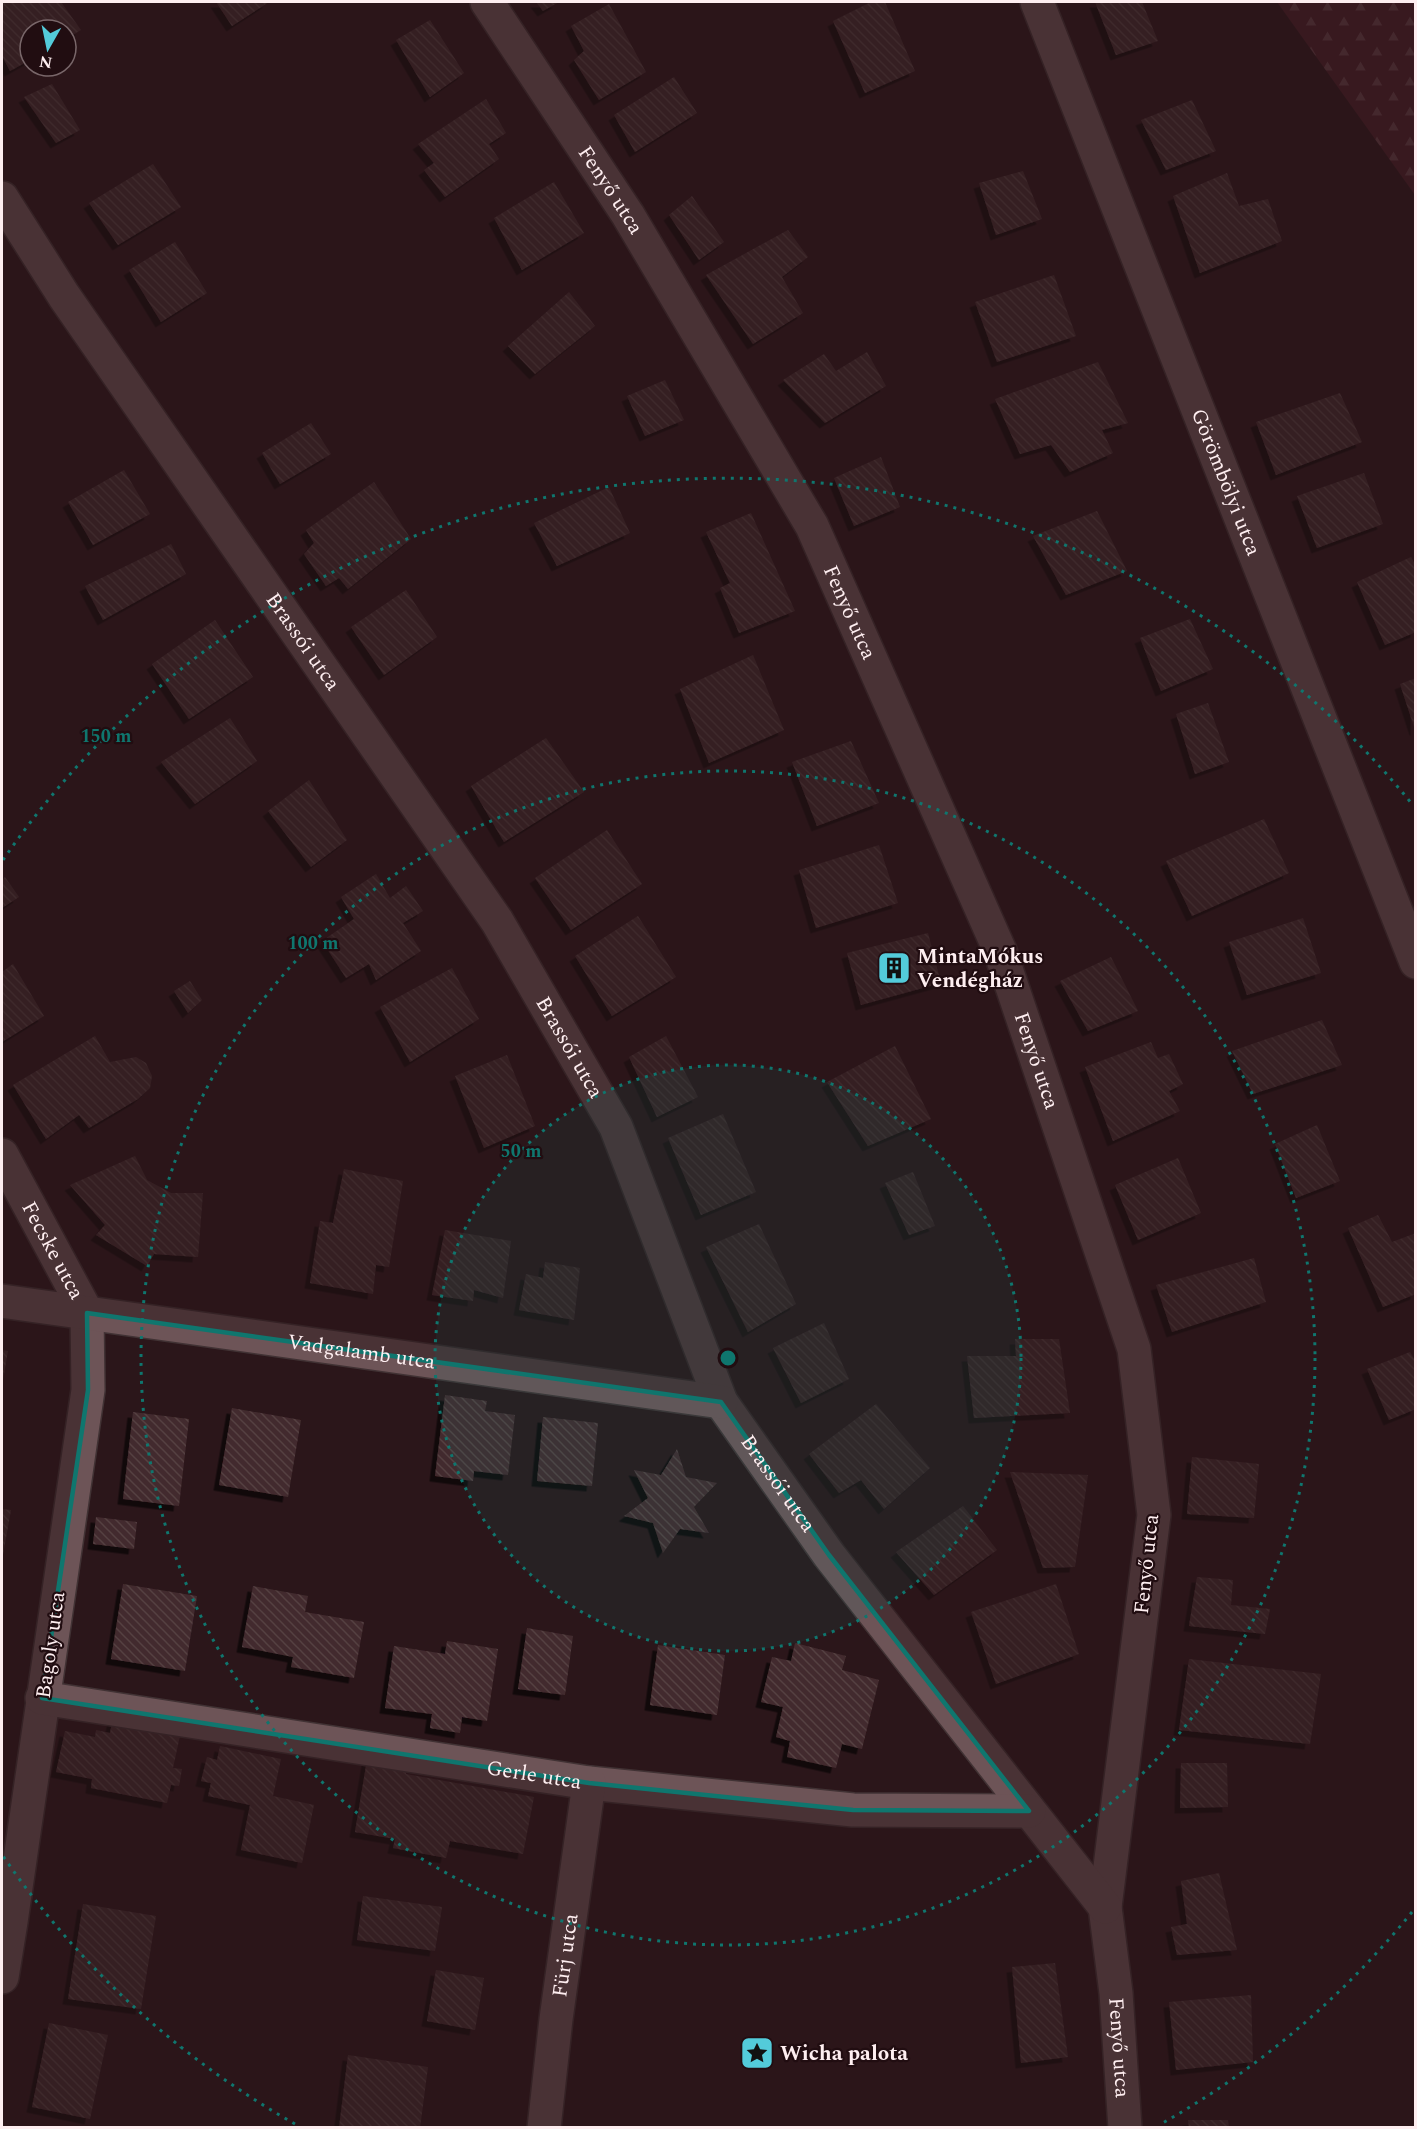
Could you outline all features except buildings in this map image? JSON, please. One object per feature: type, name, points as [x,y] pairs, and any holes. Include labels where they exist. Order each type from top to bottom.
[{"type":"street","name":"Fenyő utca","points":[[487,2],[628,215],[812,526],[1000,951],[1134,1349],[1154,1515],[1105,1907],[1116,1992],[1125,2127]]},
{"type":"street","name":"Görömbölyi utca","points":[[1037,2],[1416,962]]},
{"type":"street","name":"Brassói utca","points":[[2,198],[64,296],[497,921],[616,1127],[721,1402],[829,1555],[1105,1907]]},
{"type":"street","name":"Fecske utca","points":[[2,1155],[87,1313]]},
{"type":"street","name":"Vadgalamb utca","points":[[2,1301],[721,1402]]},
{"type":"street","name":"Bagoly utca","points":[[2,1977],[88,1390],[87,1313]]},
{"type":"street","name":"Gerle utca","points":[[42,1698],[589,1783],[853,1810],[1029,1811]]},
{"type":"street","name":"Fürj utca","points":[[544,2127],[556,2019],[589,1783]]},
{"type":"highlighted area","points":[[87,1313],[721,1402],[829,1555],[1029,1811],[853,1810],[589,1783],[42,1698],[88,1390]]},
{"type":"green space","points":[[1277,2],[1415,2],[1415,195]]},
{"type":"place","name":"MintaMókus Vendégház","points":[[894,968]]},
{"type":"place","name":"Wicha palota","points":[[757,2053]]}]
